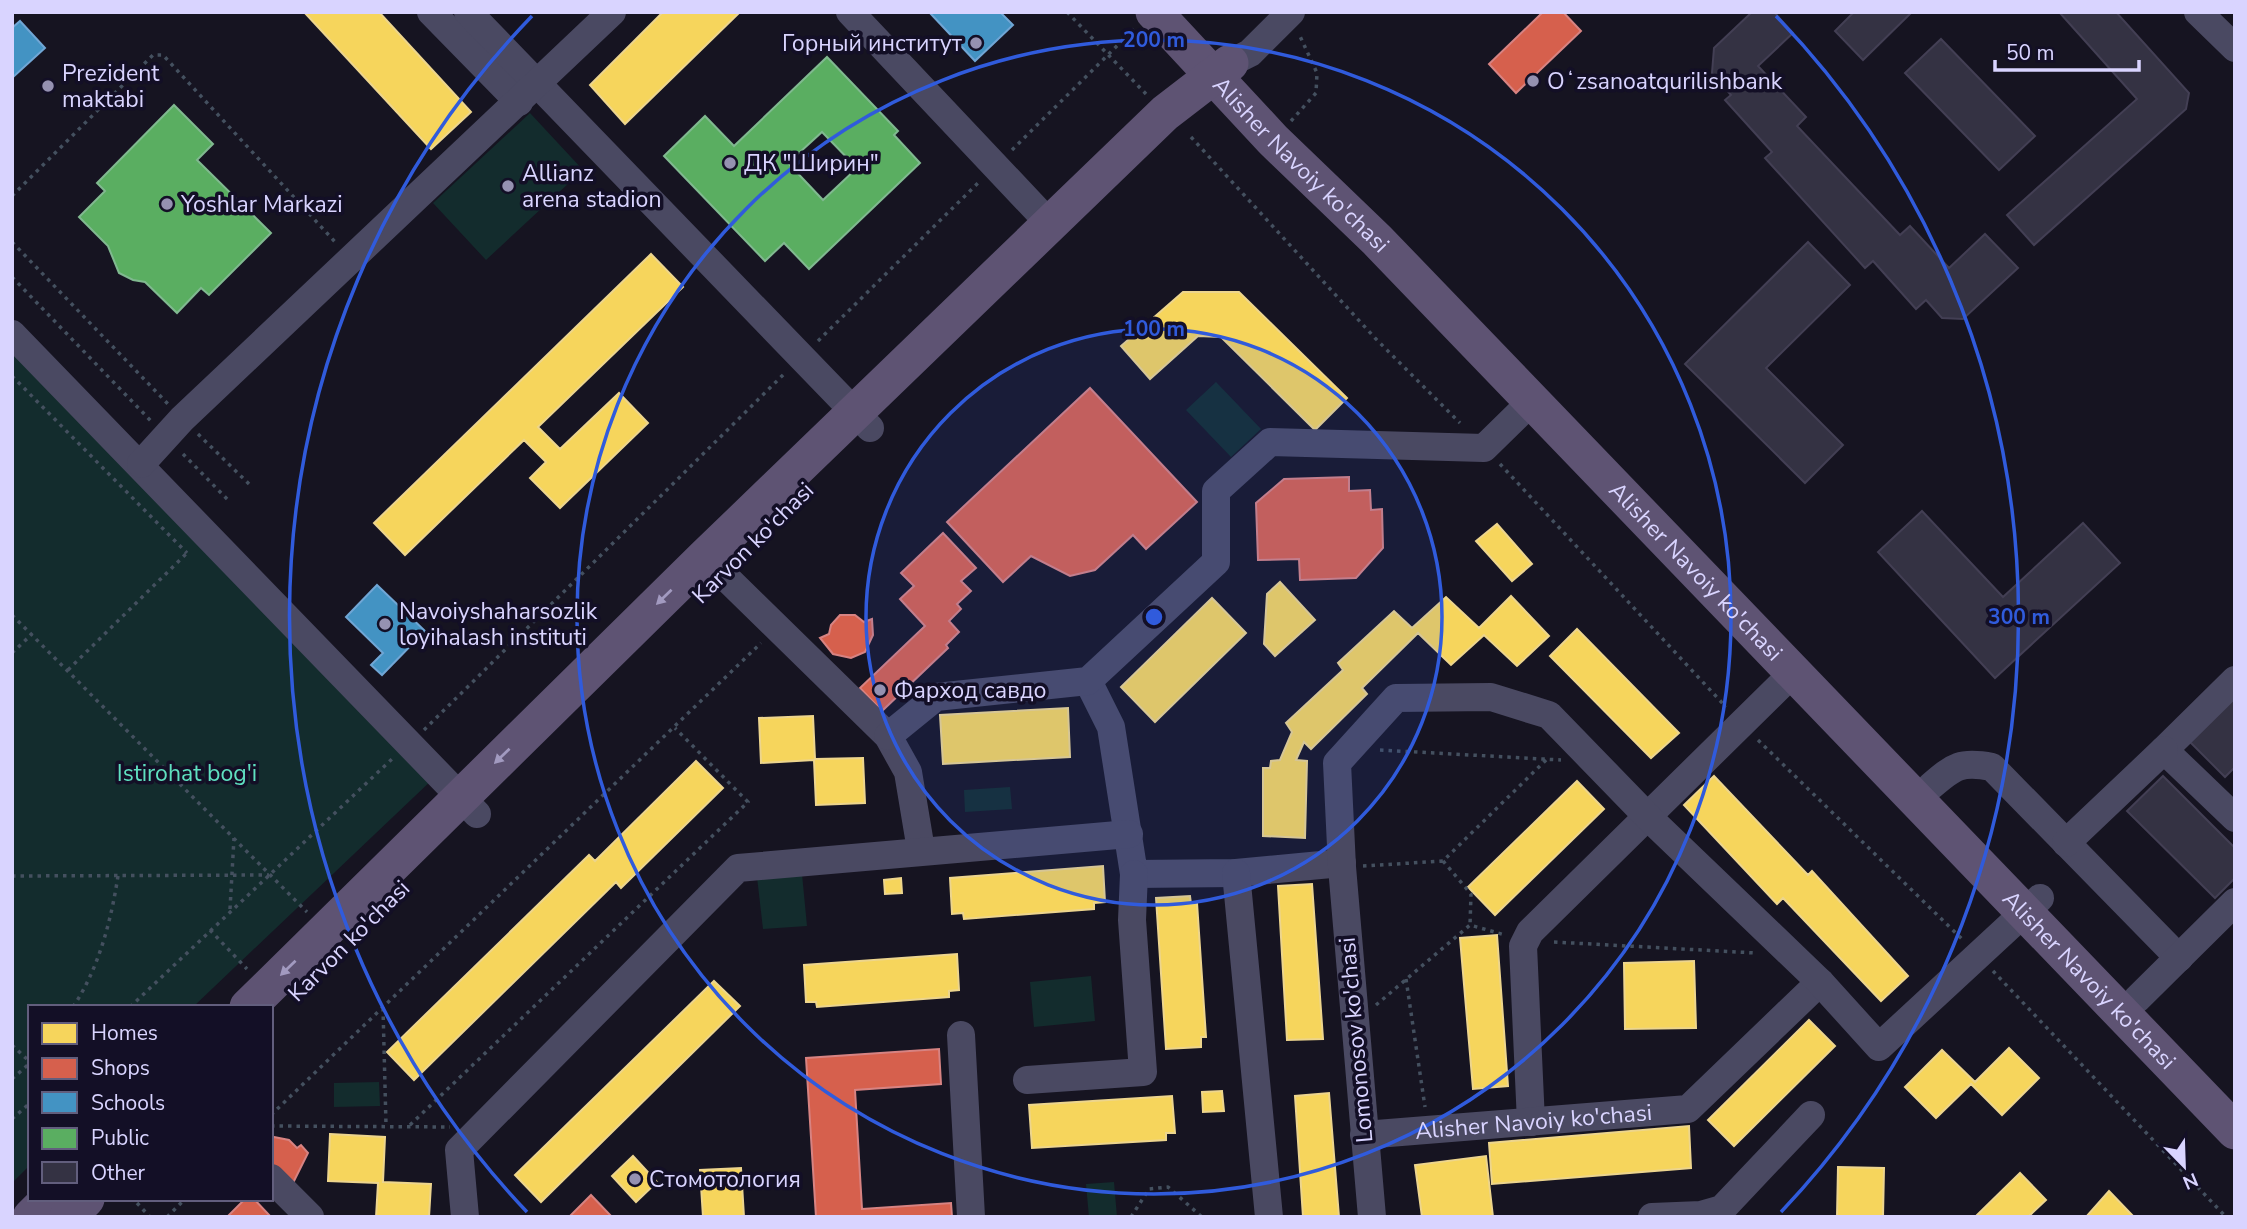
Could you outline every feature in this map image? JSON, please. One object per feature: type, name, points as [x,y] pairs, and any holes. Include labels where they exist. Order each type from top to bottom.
[{"type":"main road","name":"Alisher Navoiy ko'chasi","points":[[1181,12],[1532,401],[1793,673],[2032,905],[2137,999],[2235,1102]]},
{"type":"main road","name":"Alisher Navoiy ko'chasi","points":[[1148,17],[1232,71],[1288,124],[1931,786],[2032,905],[2235,1131]]},
{"type":"main road","points":[[862,420],[1050,224],[1166,113],[1232,71]]},
{"type":"main road","name":"Karvon ko'chasi","points":[[262,1005],[862,420],[1232,71]]},
{"type":"main road","points":[[262,1005],[326,931],[469,805]]},
{"type":"main road","points":[[31,1217],[47,1201]]},
{"type":"main road","points":[[68,1217],[84,1201]]},
{"type":"street","points":[[432,12],[528,94],[801,357],[862,420]]},
{"type":"street","points":[[467,12],[528,94]]},
{"type":"street","points":[[141,464],[174,428],[350,258],[528,94],[612,12]]},
{"type":"street","points":[[850,12],[1050,224]]},
{"type":"street","points":[[2198,12],[2235,48]]},
{"type":"street","points":[[1232,71],[1289,14]]},
{"type":"street","points":[[12,334],[412,743],[469,805]]},
{"type":"street","points":[[888,736],[936,697],[1088,681],[1216,562],[1216,491],[1270,442],[1485,447],[1532,401]]},
{"type":"street","points":[[714,565],[888,736],[908,772],[921,850]]},
{"type":"street","points":[[1531,1122],[1523,946],[1530,932],[1793,673]]},
{"type":"street","points":[[2066,843],[2235,680]]},
{"type":"street","points":[[1027,1080],[1143,1072],[1132,920],[1134,874],[1129,834],[1111,727],[1088,681]]},
{"type":"street","points":[[1134,874],[1236,873],[1342,865],[1337,763],[1396,698],[1491,697],[1549,715],[1648,817],[1820,982],[1879,1047],[2032,905]]},
{"type":"street","points":[[2164,750],[2231,808]]},
{"type":"street","points":[[1931,786],[1954,766],[1976,764],[1992,767],[2179,958]]},
{"type":"street","points":[[465,1217],[459,1150],[738,867],[1129,834]]},
{"type":"street","name":"Lomonosov ko'chasi","points":[[1342,865],[1372,1217]]},
{"type":"street","points":[[1236,873],[1269,1217]]},
{"type":"street","points":[[2137,999],[2235,902]]},
{"type":"street","name":"Alisher Navoiy ko'chasi","points":[[1364,1135],[1688,1109],[1820,982]]},
{"type":"street","points":[[961,1035],[971,1217]]},
{"type":"street","points":[[1652,1217],[1701,1215],[1722,1209],[1811,1115]]},
{"type":"street","points":[[273,1180],[310,1217]]},
{"type":"path","points":[[1067,12],[1152,100]]},
{"type":"path","points":[[1288,124],[1316,93],[1317,74],[1289,14]]},
{"type":"path","points":[[132,1005],[230,910],[412,743],[1148,17]]},
{"type":"path","points":[[12,197],[153,55],[163,55],[350,258]]},
{"type":"path","points":[[1191,136],[1375,338],[1485,447],[1742,724],[1978,955],[2226,1217]]},
{"type":"path","points":[[12,242],[174,428],[230,502]]},
{"type":"path","points":[[12,277],[174,428],[249,484]]},
{"type":"path","points":[[12,376],[187,553]]},
{"type":"path","points":[[68,670],[208,535]]},
{"type":"path","points":[[12,615],[326,931]]},
{"type":"path","points":[[273,1113],[777,627]]},
{"type":"path","points":[[12,653],[32,634]]},
{"type":"path","points":[[410,1125],[748,802],[675,727]]},
{"type":"path","points":[[1350,749],[1595,762]]},
{"type":"path","points":[[1342,865],[1443,860],[1547,759]]},
{"type":"path","points":[[230,910],[234,838]]},
{"type":"path","points":[[1355,1023],[1469,925],[1471,894],[1443,860]]},
{"type":"path","points":[[12,876],[271,875]]},
{"type":"path","points":[[74,1005],[100,952],[113,909],[118,876]]},
{"type":"path","points":[[1469,925],[1526,940],[1793,955]]},
{"type":"path","points":[[210,930],[262,1005]]},
{"type":"path","points":[[1406,979],[1429,1130]]},
{"type":"path","points":[[383,1008],[386,1125]]},
{"type":"path","points":[[12,1045],[28,1061]]},
{"type":"path","points":[[12,1079],[28,1065]]},
{"type":"path","points":[[12,1119],[28,1105]]},
{"type":"path","points":[[273,1126],[449,1125],[467,1143]]},
{"type":"path","points":[[1130,1217],[1149,1189],[1168,1187],[1202,1217]]},
{"type":"path","points":[[167,1217],[183,1201]]},
{"type":"path","points":[[137,1203],[150,1217]]},
{"type":"green space","name":"Allianz arena stadion","points":[[530,113],[583,170],[486,260],[433,203]]},
{"type":"green space","name":"Istirohat bog'i","points":[[12,345],[435,777],[195,1005],[28,1005],[28,1167],[12,1183]]},
{"type":"green space","points":[[1216,382],[1261,429],[1231,457],[1186,410]]},
{"type":"green space","points":[[1010,787],[1012,809],[965,812],[964,790]]},
{"type":"green space","points":[[802,874],[807,926],[763,929],[757,877]]},
{"type":"green space","points":[[1091,976],[1095,1021],[1034,1027],[1030,982]]},
{"type":"green space","points":[[379,1082],[380,1106],[334,1107],[334,1083]]},
{"type":"green space","points":[[1114,1182],[1117,1217],[1089,1217],[1086,1184]]},
{"type":"building: Homes","points":[[304,12],[379,12],[471,112],[431,149]]},
{"type":"building: Homes","points":[[663,12],[740,12],[625,124],[590,85]]},
{"type":"building: Homes","points":[[651,254],[683,287],[538,427],[560,449],[619,393],[648,423],[560,508],[530,478],[546,462],[524,440],[405,555],[374,523]]},
{"type":"building: Homes","points":[[1183,292],[1239,292],[1347,398],[1315,430],[1221,337],[1198,336],[1150,379],[1121,346]]},
{"type":"building: Homes","points":[[1497,524],[1532,564],[1512,581],[1476,541]]},
{"type":"building: Homes","points":[[1280,582],[1315,620],[1275,656],[1264,644],[1267,594]]},
{"type":"building: Homes","points":[[1511,596],[1549,636],[1517,666],[1484,635],[1451,665],[1418,633],[1362,688],[1367,694],[1311,749],[1304,742],[1296,760],[1307,761],[1305,838],[1263,836],[1263,768],[1270,768],[1271,761],[1280,760],[1292,732],[1286,723],[1343,670],[1338,663],[1394,611],[1412,628],[1446,597],[1479,628]]},
{"type":"building: Homes","points":[[1212,598],[1246,633],[1155,722],[1121,687]]},
{"type":"building: Homes","points":[[1577,629],[1679,733],[1651,758],[1550,656]]},
{"type":"building: Homes","points":[[1068,708],[1070,757],[943,764],[940,715]]},
{"type":"building: Homes","points":[[813,716],[815,759],[863,758],[865,803],[816,805],[814,760],[761,763],[759,718]]},
{"type":"building: Homes","points":[[696,761],[723,788],[621,888],[616,882],[414,1080],[387,1052],[589,855],[595,861]]},
{"type":"building: Homes","points":[[1714,776],[1808,875],[1812,871],[1908,976],[1881,1001],[1783,898],[1777,904],[1684,805]]},
{"type":"building: Homes","points":[[1577,781],[1604,809],[1495,915],[1468,887]]},
{"type":"building: Homes","points":[[1103,866],[1105,902],[1094,903],[1094,909],[964,919],[963,913],[952,914],[950,878]]},
{"type":"building: Homes","points":[[901,878],[902,893],[885,894],[884,880]]},
{"type":"building: Homes","points":[[1312,884],[1323,1039],[1287,1040],[1278,886]]},
{"type":"building: Homes","points":[[1190,896],[1191,904],[1197,903],[1206,1037],[1201,1037],[1201,1047],[1166,1049],[1156,898]]},
{"type":"building: Homes","points":[[1497,935],[1508,1086],[1473,1089],[1460,938]]},
{"type":"building: Homes","points":[[957,954],[959,990],[949,991],[949,997],[817,1007],[816,1002],[806,1002],[804,965]]},
{"type":"building: Homes","points":[[1694,961],[1696,1028],[1625,1029],[1624,963]]},
{"type":"building: Homes","points":[[714,981],[740,1006],[541,1202],[515,1175]]},
{"type":"building: Homes","points":[[1809,1020],[1835,1046],[1734,1146],[1708,1120]]},
{"type":"building: Homes","points":[[2009,1048],[2039,1078],[2002,1115],[1971,1084],[1936,1118],[1905,1087],[1942,1050],[1975,1082]]},
{"type":"building: Homes","points":[[1222,1091],[1224,1111],[1203,1112],[1202,1092]]},
{"type":"building: Homes","points":[[1329,1093],[1339,1217],[1303,1217],[1295,1096]]},
{"type":"building: Homes","points":[[1172,1096],[1175,1133],[1166,1133],[1166,1140],[1032,1148],[1029,1105]]},
{"type":"building: Homes","points":[[1689,1126],[1691,1168],[1492,1184],[1489,1143]]},
{"type":"building: Homes","points":[[330,1134],[385,1137],[383,1182],[431,1184],[429,1217],[376,1217],[378,1183],[328,1181]]},
{"type":"building: Homes","name":"Стомотология","points":[[633,1156],[657,1182],[636,1202],[612,1176]]},
{"type":"building: Homes","points":[[1486,1156],[1493,1217],[1422,1217],[1415,1165]]},
{"type":"building: Homes","points":[[1838,1167],[1884,1168],[1883,1217],[1837,1217]]},
{"type":"building: Homes","points":[[741,1168],[744,1217],[703,1217],[700,1170]]},
{"type":"building: Homes","points":[[2020,1173],[2046,1200],[2028,1217],[1975,1217]]},
{"type":"building: Homes","points":[[2109,1191],[2134,1217],[2086,1217]]},
{"type":"building: Shops","points":[[1543,12],[1563,12],[1581,31],[1516,93],[1489,64]]},
{"type":"building: Shops","points":[[1090,388],[1197,502],[1146,549],[1133,535],[1095,570],[1070,576],[1031,556],[1003,582],[947,522]]},
{"type":"building: Shops","points":[[1349,477],[1349,491],[1370,490],[1371,510],[1382,509],[1383,548],[1356,578],[1300,580],[1299,559],[1258,560],[1256,503],[1284,479]]},
{"type":"building: Shops","points":[[943,533],[976,568],[961,581],[971,591],[957,604],[961,609],[949,621],[959,632],[946,645],[948,648],[882,711],[860,688],[925,626],[900,599],[914,586],[901,573]]},
{"type":"building: Shops","points":[[840,615],[855,615],[864,622],[872,619],[873,635],[865,652],[851,658],[833,654],[820,638],[829,634],[831,625]]},
{"type":"building: Shops","points":[[939,1049],[941,1084],[855,1090],[862,1209],[951,1203],[952,1217],[816,1217],[806,1058]]},
{"type":"building: Shops","points":[[273,1138],[289,1140],[297,1148],[301,1145],[308,1153],[291,1187],[273,1169]]},
{"type":"building: Shops","points":[[591,1195],[612,1217],[569,1217]]},
{"type":"building: Shops","points":[[243,1201],[256,1201],[271,1217],[227,1217]]},
{"type":"building: Schools","name":"Горный институт","points":[[929,12],[1000,12],[1013,25],[975,61]]},
{"type":"building: Schools","points":[[20,21],[45,48],[12,78],[12,28]]},
{"type":"building: Schools","name":"Navoiyshaharsozlik loyihalash instituti","points":[[377,585],[425,631],[382,675],[371,665],[383,653],[346,617]]},
{"type":"building: Public","name":"ДК \"Ширин\"","points":[[827,57],[898,131],[894,135],[920,163],[809,269],[784,243],[765,261],[664,156],[705,116],[734,146]],"holes":[[[822,132],[857,168],[823,200],[788,163]]]},
{"type":"building: Public","name":"Yoshlar Markazi","points":[[174,105],[213,144],[197,160],[271,233],[209,295],[201,288],[177,313],[145,282],[119,273],[108,246],[79,217],[105,191],[97,183]]},
{"type":"building: Other","points":[[1752,12],[1774,12],[1793,33],[1758,66],[1806,117],[1797,126],[1900,235],[1910,226],[1949,268],[1985,234],[2018,268],[1963,319],[1942,318],[1926,300],[1916,309],[1873,261],[1865,268],[1765,158],[1772,152],[1725,100],[1731,95],[1712,73],[1714,48]]},
{"type":"building: Other","points":[[1854,12],[1912,12],[1863,60],[1835,31]]},
{"type":"building: Other","points":[[2059,12],[2116,12],[2189,93],[2186,109],[2034,245],[2007,215],[2137,99]]},
{"type":"building: Other","points":[[1941,39],[2035,136],[1999,170],[1905,73]]},
{"type":"building: Other","points":[[1808,242],[1850,285],[1766,368],[1843,445],[1805,483],[1685,364]]},
{"type":"building: Other","points":[[1922,511],[2003,597],[2083,523],[2120,563],[1995,678],[1878,552]]},
{"type":"building: Other","points":[[2235,697],[2235,767],[2225,777],[2190,742]]},
{"type":"building: Other","points":[[2163,776],[2235,848],[2235,878],[2215,898],[2127,811]]},
{"type":"place","name":"Горный институт","points":[[976,43]]},
{"type":"place","name":"Oʻzsanoatqurilishbank","points":[[1533,81]]},
{"type":"place","name":"Prezident maktabi","points":[[48,86]]},
{"type":"place","name":"ДК \"Ширин\"","points":[[730,163]]},
{"type":"place","name":"Allianz arena stadion","points":[[508,186]]},
{"type":"place","name":"Yoshlar Markazi","points":[[167,204]]},
{"type":"place","name":"Navoiyshaharsozlik loyihalash instituti","points":[[385,624]]},
{"type":"place","name":"Фарход савдо","points":[[880,690]]},
{"type":"place","name":"Стомотология","points":[[635,1179]]}]
